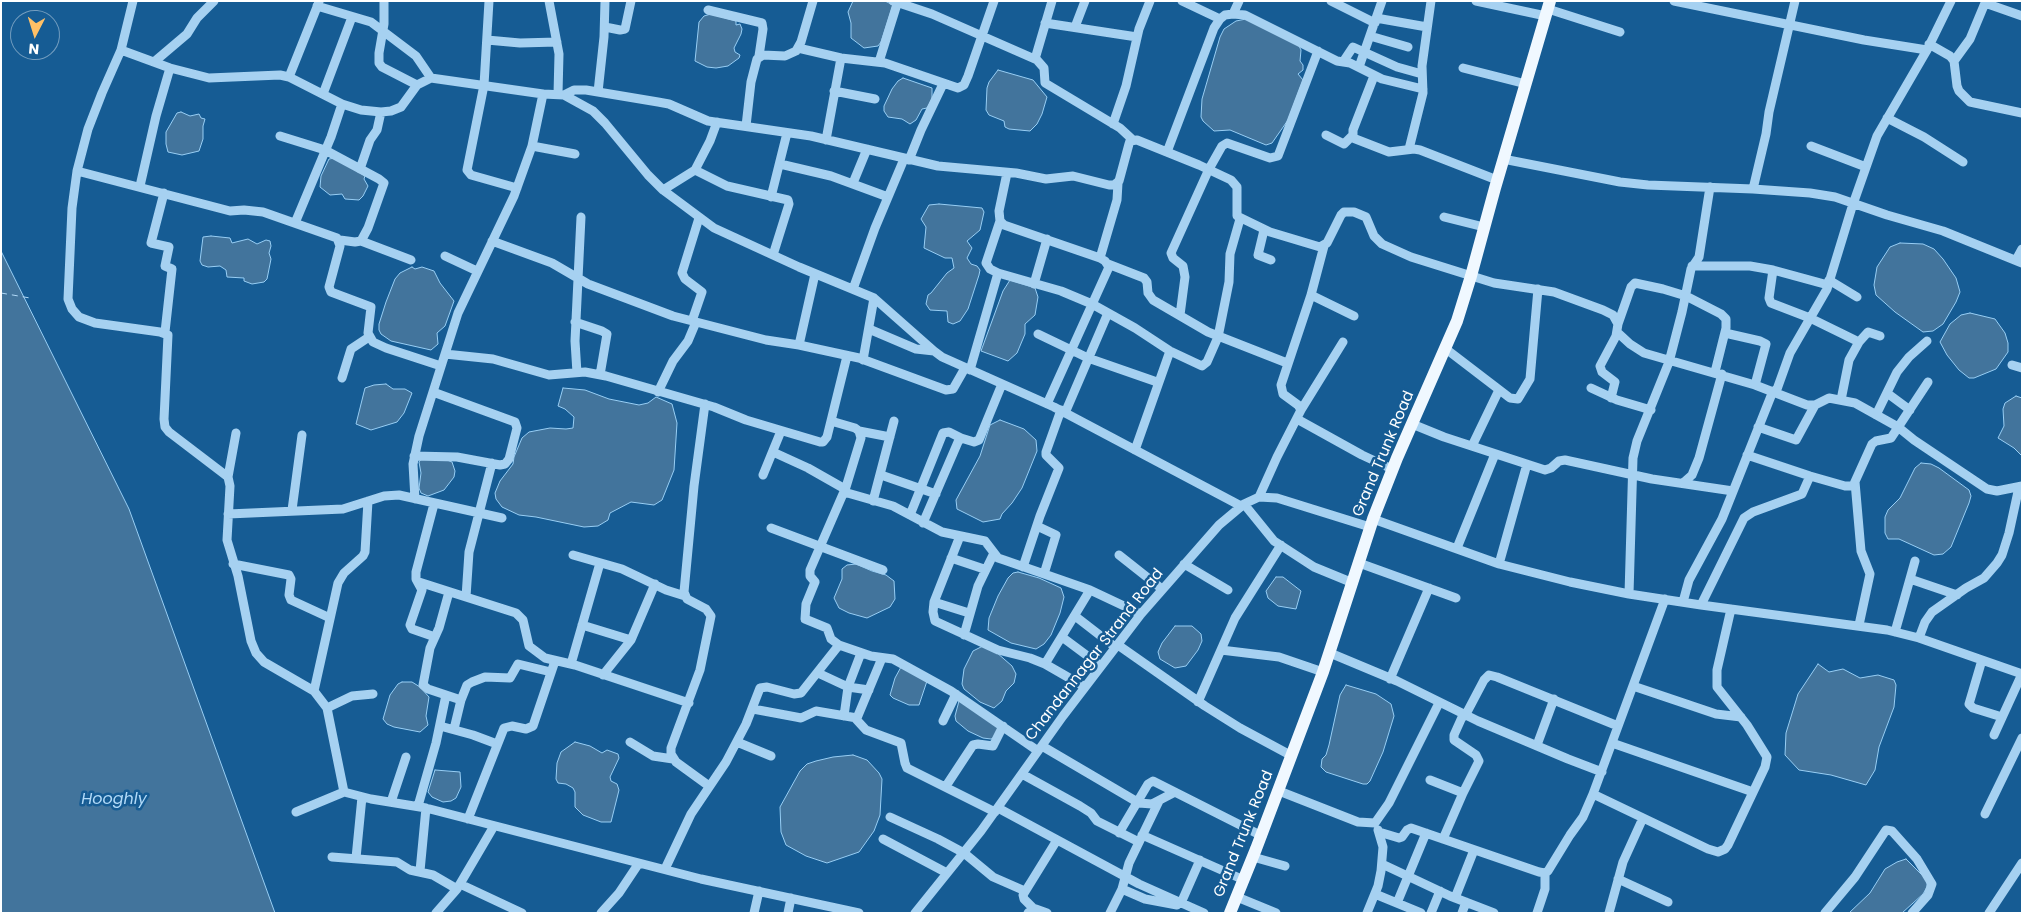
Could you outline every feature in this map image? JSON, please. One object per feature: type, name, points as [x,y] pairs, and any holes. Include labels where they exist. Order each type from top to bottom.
[{"type":"main road","name":"Grand Trunk Road","points":[[1230,913],[1262,836],[1324,672],[1372,523],[1392,469],[1446,349],[1471,276],[1503,159],[1548,9]]},
{"type":"street","points":[[132,1],[121,50],[94,114],[77,170],[72,208],[68,299],[72,309],[79,317],[95,323],[165,332],[168,335],[170,340],[165,427],[228,477]]},
{"type":"street","points":[[154,62],[187,34],[197,18],[214,1]]},
{"type":"street","points":[[384,1],[379,63],[382,67],[417,85]]},
{"type":"street","points":[[489,1],[484,85],[467,170],[471,175],[517,188]]},
{"type":"street","points":[[549,1],[560,62],[561,94]]},
{"type":"street","points":[[598,92],[605,1]]},
{"type":"street","points":[[604,28],[625,29],[630,1]]},
{"type":"street","points":[[759,56],[785,56],[798,48],[813,1]]},
{"type":"street","points":[[798,48],[841,58],[879,62],[958,88],[964,85],[994,1]]},
{"type":"street","points":[[1035,59],[1052,1]]},
{"type":"street","points":[[1075,27],[1085,1]]},
{"type":"street","points":[[1113,124],[1126,86],[1137,37],[1150,1]]},
{"type":"street","points":[[1182,1],[1220,19]]},
{"type":"street","points":[[1233,14],[1240,1]]},
{"type":"street","points":[[1331,1],[1376,20],[1427,27]]},
{"type":"street","points":[[1359,67],[1382,1]]},
{"type":"street","points":[[1409,150],[1423,89],[1422,74],[1431,1]]},
{"type":"street","points":[[1476,1],[1548,9],[1620,32]]},
{"type":"street","points":[[1674,1],[1864,40],[1928,47],[1950,56],[1954,61],[1957,86],[1959,91],[1970,102],[2022,113]]},
{"type":"street","points":[[1727,12],[1729,1]]},
{"type":"street","points":[[1752,189],[1795,1]]},
{"type":"street","points":[[1683,602],[1689,580],[1722,520],[1758,428],[1790,354],[1829,282],[1877,136],[1928,47],[1951,1]]},
{"type":"street","points":[[879,62],[896,2],[932,14],[1035,59],[1044,68],[1045,83],[1113,124],[1133,140],[1209,169],[1236,184],[1236,213],[1240,219],[1264,230],[1314,246],[1324,246]]},
{"type":"street","points":[[1954,61],[1970,39],[1985,3],[2022,16]]},
{"type":"street","points":[[289,77],[318,4],[367,21],[416,56],[431,78]]},
{"type":"street","points":[[708,10],[762,23],[763,29],[759,56],[755,63],[751,82],[746,126]]},
{"type":"street","points":[[1167,152],[1214,28],[1220,19],[1233,14],[1245,15],[1337,61],[1350,63],[1374,76],[1423,89]]},
{"type":"street","points":[[322,94],[352,17]]},
{"type":"street","points":[[1045,24],[1137,37]]},
{"type":"street","points":[[1370,36],[1408,47]]},
{"type":"street","points":[[487,40],[520,44],[557,42]]},
{"type":"street","points":[[1343,62],[1352,48],[1397,67],[1422,74]]},
{"type":"street","points":[[121,50],[170,68],[209,78],[280,75],[289,77],[342,104],[361,110],[391,112],[400,107],[417,85],[431,78],[543,94],[561,94],[574,90],[598,92],[669,104],[708,121],[787,132],[867,149],[907,160],[957,169],[1007,173],[1046,179],[1067,176],[1100,184],[1118,183]]},
{"type":"street","points":[[1180,315],[1186,277],[1183,266],[1173,258],[1171,253],[1209,169],[1222,146],[1226,143],[1270,158],[1278,156],[1318,51]]},
{"type":"street","points":[[826,140],[841,58]]},
{"type":"street","points":[[140,186],[156,116],[170,68]]},
{"type":"street","points":[[1463,68],[1526,84]]},
{"type":"street","points":[[1326,135],[1344,144],[1348,142],[1352,136],[1374,76]]},
{"type":"street","points":[[853,289],[888,197],[943,84]]},
{"type":"street","points":[[834,91],[875,98]]},
{"type":"street","points":[[415,499],[414,456],[441,366],[458,313],[517,188],[532,146],[543,94]]},
{"type":"street","points":[[561,94],[578,101],[605,123],[648,175],[663,190],[714,228],[773,256],[874,298],[934,351],[967,369],[1047,404],[1242,505],[1265,532],[1281,545],[1321,570],[1353,583]]},
{"type":"street","points":[[294,223],[342,104]]},
{"type":"street","points":[[360,169],[370,140],[377,130],[381,112]]},
{"type":"street","points":[[1887,118],[1924,137],[1963,162]]},
{"type":"street","points":[[663,190],[695,170],[717,122]]},
{"type":"street","points":[[771,197],[787,132]]},
{"type":"street","points":[[280,136],[325,150],[384,184],[368,228],[361,240]]},
{"type":"street","points":[[1352,136],[1356,140],[1389,152],[1420,150],[1497,180]]},
{"type":"street","points":[[1100,258],[1117,200],[1118,183],[1129,144],[1133,140]]},
{"type":"street","points":[[532,146],[575,154]]},
{"type":"street","points":[[1811,146],[1866,167]]},
{"type":"street","points":[[853,183],[867,149]]},
{"type":"street","points":[[1503,159],[1620,182],[1810,193],[1854,202],[1887,215],[1943,231],[2019,262],[2022,249]]},
{"type":"street","points":[[780,164],[823,173],[888,197]]},
{"type":"street","points":[[77,170],[230,211],[249,210],[263,212],[329,234],[340,240],[355,242],[361,240],[411,260]]},
{"type":"street","points":[[695,170],[727,186],[788,200],[790,204],[773,256]]},
{"type":"street","points":[[1007,173],[999,211],[1000,222],[986,263],[988,267],[998,273],[1061,291],[1092,304],[1170,351],[1202,366],[1207,362],[1218,337],[1229,282],[1230,254],[1240,219]]},
{"type":"street","points":[[1629,594],[1631,474],[1638,441],[1669,362],[1692,266],[1700,253],[1710,187]]},
{"type":"street","points":[[164,193],[151,243],[168,247],[165,266],[172,269],[165,332]]},
{"type":"street","points":[[1299,415],[1298,405],[1283,394],[1281,390],[1287,363],[1311,295],[1324,246],[1341,215],[1344,212],[1354,212],[1366,217],[1374,236],[1382,244],[1411,257],[1501,285],[1538,289],[1568,296],[1604,310],[1613,316],[1617,328],[1636,349],[1644,354],[1669,362],[1718,373],[1807,405],[1815,405],[1828,398],[1855,404],[1898,427],[1987,489],[1997,491],[2020,486],[2002,555],[1984,578],[1957,594],[1928,616],[1919,638]]},
{"type":"street","points":[[577,373],[575,347],[581,217]]},
{"type":"street","points":[[1444,217],[1484,227]]},
{"type":"street","points":[[658,392],[673,361],[688,341],[702,292],[685,280],[682,274],[699,218]]},
{"type":"street","points":[[1000,222],[1100,258],[1108,264],[1144,278],[1147,282],[1149,296],[1180,315],[1218,337],[1287,363]]},
{"type":"street","points":[[1264,230],[1258,255],[1271,260]]},
{"type":"street","points":[[1034,284],[1047,239]]},
{"type":"street","points":[[340,240],[329,289],[335,294],[371,308],[368,328],[369,337],[373,342],[441,366]]},
{"type":"street","points":[[492,241],[552,263],[588,284],[694,322],[766,340],[799,345],[863,360],[946,390],[953,388],[967,369],[998,273]]},
{"type":"street","points":[[445,256],[477,271]]},
{"type":"street","points":[[1047,404],[1108,270],[1108,264]]},
{"type":"street","points":[[1692,266],[1740,266],[1773,270],[1829,282],[1857,297]]},
{"type":"street","points":[[1773,270],[1769,301],[1810,318],[1859,342]]},
{"type":"street","points":[[799,345],[815,274]]},
{"type":"street","points":[[1611,398],[1616,382],[1602,372],[1600,366],[1617,328],[1631,287],[1635,283],[1686,296],[1725,317],[1727,322],[1718,373],[1699,458],[1692,475],[1683,483]]},
{"type":"street","points":[[1446,349],[1498,390],[1515,400],[1529,383],[1538,289]]},
{"type":"street","points":[[1311,295],[1354,316]]},
{"type":"street","points":[[863,360],[874,298]]},
{"type":"street","points":[[1023,567],[1059,468],[1046,455],[1046,452],[1108,312]]},
{"type":"street","points":[[576,322],[606,334],[600,375]]},
{"type":"street","points":[[869,329],[916,349],[934,351]]},
{"type":"street","points":[[1841,400],[1849,360],[1859,342],[1868,332],[1880,336]]},
{"type":"street","points":[[1725,333],[1766,344],[1755,385]]},
{"type":"street","points":[[1038,334],[1088,358],[1157,382]]},
{"type":"street","points":[[342,378],[351,349],[369,337]]},
{"type":"street","points":[[1876,415],[1902,365],[1927,341]]},
{"type":"street","points":[[1343,342],[1299,415],[1259,497],[1277,498],[1372,523],[1457,548],[1499,564],[1570,582],[1629,594],[1701,605],[1859,625],[1919,638],[2022,674],[1994,734]]},
{"type":"street","points":[[1135,450],[1149,413],[1157,382],[1170,351]]},
{"type":"street","points":[[445,354],[493,358],[549,375],[558,376],[577,373],[600,375],[705,404],[781,432],[824,442],[827,437],[847,356]]},
{"type":"street","points":[[2012,364],[2022,368]]},
{"type":"street","points":[[1747,455],[1810,476],[1845,486],[1852,486],[1872,444],[1876,441],[1889,440],[1928,382]]},
{"type":"street","points":[[910,515],[943,433],[949,432],[974,442],[979,440],[1002,384]]},
{"type":"street","points":[[1591,388],[1611,398],[1651,410]]},
{"type":"street","points":[[1472,446],[1498,390]]},
{"type":"street","points":[[414,456],[457,458],[505,464],[508,462],[517,428],[515,422],[433,392]]},
{"type":"street","points":[[1887,393],[1910,410]]},
{"type":"street","points":[[685,596],[694,486],[705,404]]},
{"type":"street","points":[[1758,428],[1796,440],[1815,405]]},
{"type":"street","points":[[1299,415],[1362,455],[1392,469]]},
{"type":"street","points":[[831,421],[859,431],[890,437]]},
{"type":"street","points":[[873,501],[894,421]]},
{"type":"street","points":[[1412,424],[1495,454],[1548,470],[1559,461],[1565,460],[1631,474],[1733,490]]},
{"type":"street","points":[[859,431],[861,438],[845,491],[810,570],[810,576],[815,582],[806,604],[804,617],[806,620],[827,628],[830,639],[839,645],[861,653],[893,659],[956,694],[1040,749],[1137,802],[1152,804],[1175,792]]},
{"type":"street","points":[[763,475],[781,432]]},
{"type":"street","points":[[236,433],[228,477],[230,486],[227,540],[238,576],[251,641],[256,653],[264,662],[314,691],[327,708],[344,792]]},
{"type":"street","points":[[292,510],[302,434]]},
{"type":"street","points":[[924,523],[961,438]]},
{"type":"street","points":[[773,452],[808,468],[845,491],[893,506],[942,532],[985,541],[994,553],[1004,560],[1090,590],[1141,614]]},
{"type":"street","points":[[1457,548],[1495,454]]},
{"type":"street","points":[[466,597],[469,552],[492,463]]},
{"type":"street","points":[[1499,564],[1527,464]]},
{"type":"street","points":[[881,475],[936,494]]},
{"type":"street","points":[[1701,605],[1744,518],[1753,512],[1802,494],[1810,476]]},
{"type":"street","points":[[1855,482],[1861,551],[1870,574],[1859,625]]},
{"type":"street","points":[[228,514],[344,509],[384,496],[399,495],[502,518]]},
{"type":"street","name":"Chandannagar Strand Road","points":[[916,913],[997,810],[1141,614],[1220,525],[1242,505],[1259,497]]},
{"type":"street","points":[[314,691],[340,577],[365,552],[368,501]]},
{"type":"street","points":[[434,504],[416,572],[416,579],[422,590],[410,628],[435,637]]},
{"type":"street","points":[[1037,526],[1056,535],[1044,574]]},
{"type":"street","points":[[772,528],[883,570]]},
{"type":"street","points":[[960,536],[934,602],[933,612],[935,621],[998,650],[1045,664],[1085,688]]},
{"type":"street","points":[[1198,702],[1241,608],[1281,545]]},
{"type":"street","points":[[964,635],[984,570],[994,553]]},
{"type":"street","points":[[573,555],[622,569],[666,590],[685,596],[710,612],[711,616],[700,670],[671,748],[673,758]]},
{"type":"street","points":[[1119,555],[1162,589]]},
{"type":"street","points":[[951,558],[984,570]]},
{"type":"street","points":[[1896,632],[1915,561]]},
{"type":"street","points":[[571,664],[600,563]]},
{"type":"street","points":[[233,564],[289,575],[291,579],[289,595],[291,600],[330,618]]},
{"type":"street","points":[[1184,564],[1228,590]]},
{"type":"street","points":[[1359,564],[1456,598]]},
{"type":"street","points":[[1910,579],[1957,594]]},
{"type":"street","points":[[419,582],[516,613],[523,620],[529,646],[539,655],[689,703]]},
{"type":"street","points":[[603,675],[631,640],[655,584]]},
{"type":"street","points":[[1390,679],[1429,588]]},
{"type":"street","points":[[1045,664],[1090,590]]},
{"type":"street","points":[[449,592],[439,628],[430,648],[423,685],[428,689],[461,700]]},
{"type":"street","points":[[1537,913],[1544,889],[1545,873],[1583,817],[1602,772],[1665,599]]},
{"type":"street","points":[[934,602],[969,614]]},
{"type":"street","points":[[1593,794],[1708,849],[1722,851],[1728,845],[1767,757],[1741,717],[1719,692],[1716,682],[1731,609]]},
{"type":"street","points":[[1074,616],[1198,702],[1240,728],[1292,756]]},
{"type":"street","points":[[582,625],[631,640]]},
{"type":"street","points":[[1062,637],[1101,666]]},
{"type":"street","points":[[665,869],[691,814],[709,786],[720,774],[737,742],[753,709],[758,691],[763,686],[798,694],[804,690],[839,645]]},
{"type":"street","points":[[1221,650],[1279,656],[1324,672]]},
{"type":"street","points":[[844,716],[848,687],[861,653]]},
{"type":"street","points":[[1330,653],[1390,679],[1464,715],[1602,772]]},
{"type":"street","points":[[855,718],[859,716],[882,658]]},
{"type":"street","points":[[1982,660],[1969,701],[1970,706],[2002,716]]},
{"type":"street","points":[[468,819],[504,728],[507,726],[526,728],[533,726],[555,661]]},
{"type":"street","points":[[454,729],[461,700],[467,685],[472,682],[484,676],[510,678],[518,664],[551,672]]},
{"type":"street","points":[[818,673],[848,687],[869,690]]},
{"type":"street","points":[[1443,839],[1479,761],[1476,755],[1454,740],[1454,735],[1484,680],[1489,676],[1498,677],[1618,726]]},
{"type":"street","points":[[1633,686],[1716,714],[1741,717]]},
{"type":"street","points":[[327,708],[352,696],[373,694]]},
{"type":"street","points":[[943,721],[956,694]]},
{"type":"street","points":[[420,871],[422,807],[446,695]]},
{"type":"street","points":[[1537,746],[1554,699]]},
{"type":"street","points":[[1375,823],[1389,803],[1439,702]]},
{"type":"street","points":[[753,709],[796,718],[801,718],[816,711],[855,718],[866,730],[901,743],[904,764],[907,768],[997,810],[1124,876],[1204,913]]},
{"type":"street","points":[[440,726],[497,744]]},
{"type":"street","points":[[946,786],[973,745],[993,746],[1003,726]]},
{"type":"street","points":[[1985,814],[2022,738]]},
{"type":"street","points":[[630,742],[654,756],[673,758],[709,786]]},
{"type":"street","points":[[737,742],[771,756]]},
{"type":"street","points":[[1612,743],[1753,792]]},
{"type":"street","points":[[390,802],[406,757]]},
{"type":"street","points":[[1022,774],[1080,806],[1097,821],[1120,833],[1200,860],[1244,880]]},
{"type":"street","points":[[1430,780],[1463,793]]},
{"type":"street","points":[[1120,833],[1150,782],[1158,783],[1262,836]]},
{"type":"street","points":[[1279,791],[1358,822],[1375,823]]},
{"type":"street","points":[[296,812],[344,792],[362,797],[422,807],[639,863],[860,913]]},
{"type":"street","points":[[356,858],[362,797]]},
{"type":"street","points":[[1110,913],[1122,890],[1124,876],[1140,839],[1159,801]]},
{"type":"street","points":[[890,817],[964,853],[993,877],[1025,891]]},
{"type":"street","points":[[1609,913],[1623,862],[1643,818]]},
{"type":"street","points":[[1367,913],[1380,880],[1382,864],[1383,847],[1375,823]]},
{"type":"street","points":[[436,913],[458,887],[494,826]]},
{"type":"street","points":[[1379,832],[1399,838],[1402,837],[1408,828],[1545,873]]},
{"type":"street","points":[[1825,913],[1855,877],[1886,830],[1892,831],[1917,859],[1930,880],[1931,889],[1912,913]]},
{"type":"street","points":[[1397,903],[1426,834]]},
{"type":"street","points":[[883,840],[947,873]]},
{"type":"street","points":[[1047,913],[1031,911],[1023,895],[1057,840]]},
{"type":"street","points":[[1456,898],[1474,850]]},
{"type":"street","points":[[332,857],[392,861],[410,870],[420,871],[440,878],[522,913]]},
{"type":"street","points":[[1253,857],[1285,866]]},
{"type":"street","points":[[1181,902],[1200,860]]},
{"type":"street","points":[[601,913],[619,893],[639,863]]},
{"type":"street","points":[[1382,864],[1494,913]]},
{"type":"street","points":[[1989,913],[2020,869]]},
{"type":"street","points":[[1618,879],[1668,902]]},
{"type":"street","points":[[1122,890],[1145,899],[1190,907]]},
{"type":"street","points":[[754,913],[759,891]]},
{"type":"street","points":[[1431,913],[1440,891]]},
{"type":"street","points":[[1375,894],[1421,913]]},
{"type":"street","points":[[1237,896],[1276,913]]},
{"type":"street","points":[[788,913],[791,898]]},
{"type":"street","points":[[1462,913],[1466,902]]},
{"type":"water","points":[[853,1],[885,1],[893,5],[878,46],[864,48],[851,38],[851,23],[848,12]]},
{"type":"water","points":[[711,14],[736,21],[736,25],[740,24],[742,29],[734,48],[735,52],[740,55],[739,58],[728,66],[707,67],[695,61],[699,22],[704,16]]},
{"type":"water","points":[[1246,19],[1298,44],[1301,50],[1300,61],[1303,65],[1303,70],[1298,74],[1303,80],[1288,120],[1272,143],[1266,145],[1230,130],[1214,131],[1201,117],[1202,99],[1220,37],[1224,29],[1236,21]]},
{"type":"water","points":[[998,70],[1033,80],[1047,97],[1037,124],[1030,131],[1009,129],[1005,127],[1004,121],[989,115],[986,110],[987,88]]},
{"type":"water","points":[[903,78],[932,88],[932,99],[927,108],[922,109],[916,120],[910,124],[902,119],[888,117],[884,111],[884,106],[892,89]]},
{"type":"water","points":[[181,112],[190,116],[199,114],[201,118],[205,119],[203,139],[199,151],[182,155],[168,152],[166,144],[166,132],[177,113]]},
{"type":"water","points":[[335,158],[365,176],[364,179],[368,186],[359,200],[345,199],[342,194],[330,195],[320,187],[321,176],[329,159]]},
{"type":"water","points":[[939,204],[982,208],[984,212],[980,230],[967,241],[972,248],[967,258],[971,264],[977,266],[980,270],[979,275],[968,309],[960,321],[953,324],[948,322],[947,311],[930,310],[926,304],[928,295],[947,273],[954,268],[952,258],[945,258],[924,248],[926,227],[921,219],[929,205]]},
{"type":"water","points":[[203,237],[230,238],[232,243],[248,239],[257,244],[266,240],[270,241],[269,253],[271,259],[267,279],[264,282],[252,284],[244,281],[244,278],[227,277],[226,270],[220,266],[208,267],[202,265],[200,261]]},
{"type":"water","points":[[1900,243],[1923,244],[1934,249],[1956,278],[1960,292],[1956,302],[1943,324],[1933,331],[1923,332],[1895,312],[1876,295],[1874,285],[1877,267],[1890,247]]},
{"type":"water","name":"Hooghly","points":[[1,251],[129,509],[275,913],[1,913]]},
{"type":"water","points":[[412,267],[415,269],[422,267],[434,271],[440,283],[454,301],[445,326],[437,333],[438,344],[431,350],[391,341],[381,334],[379,330],[379,324],[395,279],[400,273]]},
{"type":"water","points":[[1010,280],[1035,288],[1038,297],[1035,315],[1025,324],[1025,334],[1017,353],[1008,361],[981,351],[1003,291]]},
{"type":"water","points":[[1970,313],[1995,319],[2005,333],[2008,343],[2008,352],[1996,369],[1974,378],[1969,378],[1959,370],[1947,355],[1940,342],[1950,324],[1961,315]]},
{"type":"water","points":[[386,384],[393,389],[405,389],[412,393],[404,413],[397,422],[371,430],[356,424],[365,388]]},
{"type":"water","points":[[563,388],[585,390],[609,399],[639,405],[648,403],[656,397],[672,404],[677,423],[674,470],[662,500],[654,505],[631,502],[610,513],[608,520],[598,526],[584,527],[519,515],[502,507],[496,499],[495,493],[500,481],[513,464],[522,438],[529,432],[550,428],[573,428],[574,417],[558,406]]},
{"type":"water","points":[[2016,396],[2022,398],[2022,456],[2014,448],[1998,438],[2004,426],[2003,409],[2005,403]]},
{"type":"water","points":[[1000,420],[1024,429],[1036,440],[1037,451],[1022,488],[1000,519],[983,522],[957,509],[956,500],[980,456],[990,425]]},
{"type":"water","points":[[422,458],[452,462],[455,471],[454,477],[444,490],[428,496],[421,493],[419,488],[421,473],[419,462]]},
{"type":"water","points":[[1921,463],[1931,464],[1939,468],[1969,490],[1971,496],[1951,547],[1943,554],[1934,555],[1899,539],[1888,539],[1885,533],[1885,517],[1888,510],[1900,498],[1915,468]]},
{"type":"water","points":[[856,564],[886,575],[894,581],[895,599],[890,607],[867,618],[839,608],[834,598],[842,579],[842,569],[847,565]]},
{"type":"water","points":[[1018,572],[1039,578],[1061,588],[1064,597],[1051,635],[1044,644],[1036,649],[1011,643],[988,630],[989,618],[998,596],[1008,578],[1013,573]]},
{"type":"water","points":[[1276,577],[1283,577],[1301,591],[1296,609],[1278,606],[1268,598],[1266,591]]},
{"type":"water","points":[[1175,626],[1192,626],[1201,634],[1202,641],[1186,666],[1175,668],[1160,659],[1158,652],[1162,643]]},
{"type":"water","points":[[983,646],[996,652],[1012,666],[1016,674],[1014,683],[1006,691],[1002,701],[994,708],[980,702],[964,689],[962,684],[964,669],[973,651]]},
{"type":"water","points":[[1818,664],[1829,672],[1843,669],[1860,678],[1878,675],[1894,680],[1896,685],[1894,707],[1879,747],[1875,770],[1866,785],[1831,775],[1799,770],[1785,755],[1786,733],[1798,694]]},
{"type":"water","points":[[901,667],[927,681],[919,705],[909,705],[890,695],[895,678]]},
{"type":"water","points":[[412,682],[420,687],[429,697],[426,716],[428,725],[420,732],[394,727],[387,724],[383,719],[390,695],[398,684]]},
{"type":"water","points":[[1346,685],[1376,694],[1391,704],[1394,716],[1383,752],[1367,784],[1326,772],[1321,767],[1322,759],[1326,755],[1329,745],[1340,695]]},
{"type":"water","points":[[959,701],[1000,726],[997,736],[991,739],[983,738],[968,731],[956,721],[955,716]]},
{"type":"water","points":[[575,742],[590,746],[602,753],[607,750],[618,754],[619,758],[610,777],[611,781],[617,784],[619,790],[611,822],[601,822],[583,815],[575,807],[575,792],[573,788],[566,784],[558,783],[556,779],[557,763],[561,752]]},
{"type":"water","points":[[853,755],[867,760],[882,779],[880,815],[874,831],[859,852],[827,863],[806,856],[786,845],[781,832],[780,807],[800,771],[807,764],[816,761]]},
{"type":"water","points":[[435,770],[460,772],[461,787],[456,798],[443,802],[432,797],[428,792]]},
{"type":"water","points":[[1906,859],[1927,880],[1927,887],[1923,894],[1902,913],[1849,913],[1870,893],[1885,869]]},
{"type":"ferry route","points":[[1,293],[30,298]]}]
